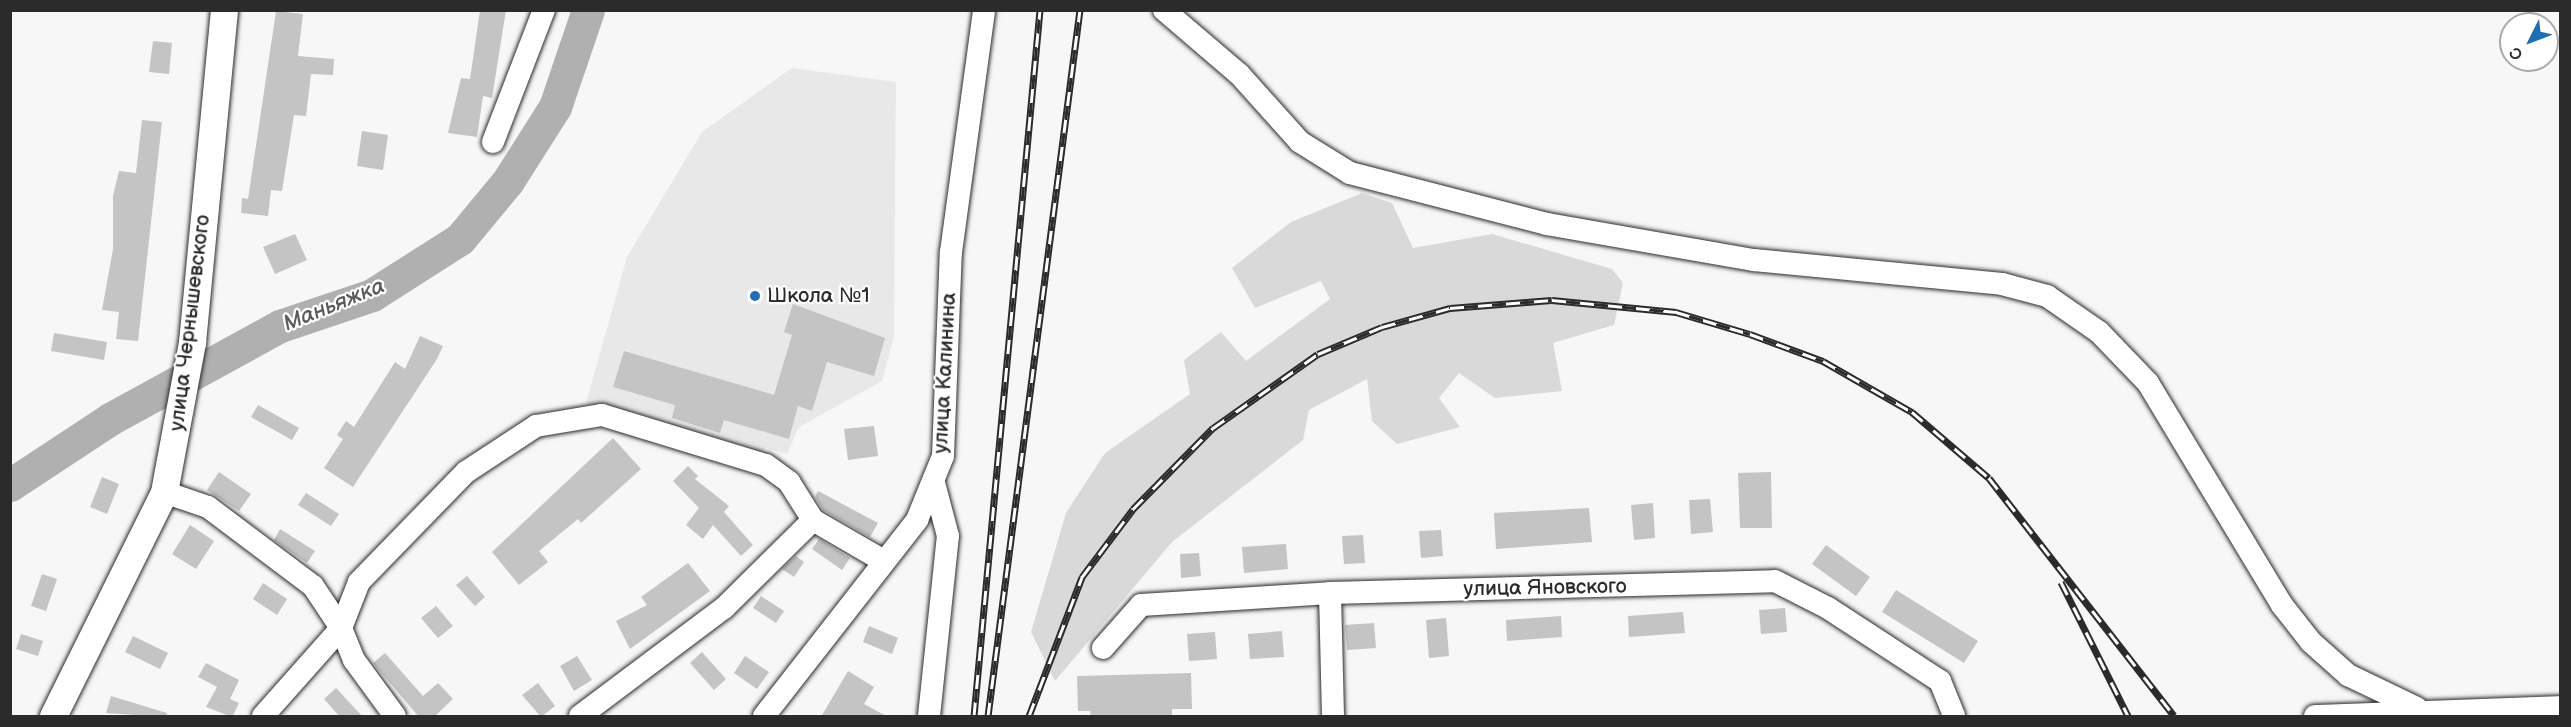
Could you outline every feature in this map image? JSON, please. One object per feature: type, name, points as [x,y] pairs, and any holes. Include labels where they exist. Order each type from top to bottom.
[{"type":"street","name":"улица Чернышевского","points":[[53,717],[164,492],[183,412],[192,342],[224,10]]},
{"type":"street","points":[[492,142],[544,10]]},
{"type":"street","name":"улица Калинина","points":[[764,717],[882,560],[917,520],[934,483],[942,456],[951,252],[984,10]]},
{"type":"street","points":[[1164,10],[1239,74],[1299,142],[1350,173],[1546,224],[1754,260],[2002,284],[2047,296],[2099,332],[2148,383],[2276,595],[2311,642],[2348,675],[2417,708]]},
{"type":"street","points":[[263,717],[341,627],[359,582],[466,472],[536,426],[602,416],[766,465],[789,482],[813,520],[882,560]]},
{"type":"street","points":[[928,717],[948,536],[934,483]]},
{"type":"street","points":[[164,492],[208,507],[313,586],[341,627],[354,660],[395,717]]},
{"type":"street","points":[[580,717],[724,608],[813,520]]},
{"type":"street","name":"улица Яновского","points":[[1103,648],[1141,605],[1330,593],[1775,581],[1828,608],[1940,681],[1954,717]]},
{"type":"street","points":[[1330,593],[1333,717]]},
{"type":"street","points":[[2315,717],[2417,708],[2560,707]]},
{"type":"shaded area","name":"Школа №1","points":[[792,68],[896,82],[894,336],[882,381],[799,427],[787,454],[766,448],[759,455],[586,403],[627,257],[702,132]]},
{"type":"shaded area","points":[[1362,193],[1392,203],[1413,248],[1492,234],[1612,269],[1623,283],[1614,325],[1553,343],[1562,391],[1495,398],[1459,373],[1439,398],[1460,427],[1397,444],[1372,421],[1367,379],[1309,410],[1303,440],[1172,542],[1055,681],[1031,632],[1066,513],[1105,453],[1190,394],[1184,360],[1221,332],[1246,361],[1330,299],[1321,281],[1255,308],[1232,268],[1291,222]]},
{"type":"building","points":[[480,10],[506,10],[492,98],[483,96],[477,137],[448,133],[461,78],[470,79]]},
{"type":"building","points":[[276,11],[303,14],[298,56],[334,59],[333,75],[311,74],[306,116],[294,115],[282,191],[271,190],[268,216],[241,213],[242,198],[248,199]]},
{"type":"building","points":[[153,41],[172,43],[169,74],[149,72]]},
{"type":"building","points":[[142,120],[162,122],[138,341],[116,339],[119,312],[102,310],[113,249],[113,196],[119,171],[136,173]]},
{"type":"building","points":[[362,131],[388,135],[383,170],[357,166]]},
{"type":"building","points":[[295,234],[307,260],[275,274],[263,247]]},
{"type":"building","points":[[793,304],[885,338],[874,376],[827,362],[812,411],[798,406],[789,439],[724,420],[720,433],[672,418],[675,405],[613,387],[624,351],[774,395],[792,335],[784,332]]},
{"type":"building","points":[[54,333],[107,342],[104,360],[51,351]]},
{"type":"building","points":[[420,336],[443,346],[437,359],[353,487],[324,468],[343,439],[337,435],[346,421],[354,427],[395,362],[405,369]]},
{"type":"building","points":[[258,405],[299,428],[292,440],[251,417]]},
{"type":"building","points":[[874,426],[878,456],[848,460],[844,429]]},
{"type":"building","points":[[613,438],[641,469],[581,523],[578,519],[539,551],[548,562],[519,585],[492,552]]},
{"type":"building","points":[[688,466],[698,476],[695,479],[729,506],[724,512],[753,545],[741,556],[713,525],[703,539],[686,525],[699,508],[673,481]]},
{"type":"building","points":[[219,472],[251,494],[239,511],[207,490]]},
{"type":"building","points":[[1771,472],[1772,528],[1740,528],[1738,473]]},
{"type":"building","points":[[102,477],[119,484],[107,514],[90,507]]},
{"type":"building","points":[[818,491],[878,523],[870,537],[823,510],[815,497]]},
{"type":"building","points":[[306,493],[339,514],[331,526],[298,505]]},
{"type":"building","points":[[1710,499],[1713,532],[1691,534],[1689,500]]},
{"type":"building","points":[[1653,503],[1655,538],[1634,540],[1631,505]]},
{"type":"building","points":[[1589,508],[1592,542],[1496,549],[1494,513]]},
{"type":"building","points":[[190,525],[214,541],[196,569],[172,554]]},
{"type":"building","points":[[280,529],[315,551],[307,563],[274,540]]},
{"type":"building","points":[[1441,530],[1443,556],[1421,558],[1419,531]]},
{"type":"building","points":[[1363,535],[1365,563],[1344,564],[1342,536]]},
{"type":"building","points":[[819,539],[850,558],[842,570],[812,549]]},
{"type":"building","points":[[1286,544],[1288,569],[1244,573],[1242,547]]},
{"type":"building","points":[[1826,545],[1870,577],[1856,596],[1812,564]]},
{"type":"building","points":[[1199,553],[1201,576],[1181,578],[1180,554]]},
{"type":"building","points":[[796,556],[804,562],[794,577],[782,569]]},
{"type":"building","points":[[688,563],[710,591],[630,649],[616,621],[647,605],[641,597]]},
{"type":"building","points":[[42,574],[57,579],[46,611],[31,606]]},
{"type":"building","points":[[467,576],[485,597],[475,606],[456,585]]},
{"type":"building","points":[[263,583],[287,599],[277,615],[253,599]]},
{"type":"building","points":[[1896,590],[1978,641],[1964,663],[1882,612]]},
{"type":"building","points":[[761,596],[784,611],[776,623],[753,608]]},
{"type":"building","points":[[436,606],[453,626],[438,638],[421,618]]},
{"type":"building","points":[[1785,608],[1787,632],[1761,634],[1759,610]]},
{"type":"building","points":[[1683,612],[1685,633],[1629,637],[1628,616]]},
{"type":"building","points":[[1561,616],[1562,637],[1507,641],[1506,620]]},
{"type":"building","points":[[1446,618],[1449,656],[1429,658],[1426,620]]},
{"type":"building","points":[[1374,623],[1376,648],[1347,650],[1345,625]]},
{"type":"building","points":[[869,626],[898,638],[892,654],[863,642]]},
{"type":"building","points":[[1282,631],[1284,657],[1250,659],[1248,634]]},
{"type":"building","points":[[1215,632],[1217,659],[1189,661],[1187,634]]},
{"type":"building","points":[[21,634],[43,641],[38,656],[16,649]]},
{"type":"building","points":[[133,636],[168,653],[160,669],[125,652]]},
{"type":"building","points":[[702,652],[726,679],[714,690],[690,663]]},
{"type":"building","points":[[385,653],[423,696],[438,683],[453,699],[434,717],[419,717],[373,663]]},
{"type":"building","points":[[577,656],[592,680],[574,691],[560,666]]},
{"type":"building","points":[[745,656],[769,672],[757,689],[734,673]]},
{"type":"building","points":[[206,663],[239,680],[230,699],[239,703],[232,717],[206,707],[217,687],[198,677]]},
{"type":"building","points":[[848,671],[874,687],[864,704],[888,717],[821,717]]},
{"type":"building","points":[[1191,673],[1192,709],[1172,709],[1172,717],[1091,717],[1090,711],[1078,711],[1077,676]]},
{"type":"building","points":[[538,683],[555,706],[541,717],[522,695]]},
{"type":"building","points":[[336,688],[363,717],[340,717],[324,699]]},
{"type":"building","points":[[111,696],[167,713],[166,717],[106,713]]},
{"type":"waterway","name":"Маньяжка","points":[[10,485],[110,419],[280,326],[372,295],[460,239],[508,181],[555,107],[588,10]]},
{"type":"railway","points":[[974,716],[1040,10]]},
{"type":"railway","points":[[988,716],[1080,10]]},
{"type":"railway","points":[[1029,716],[1082,577],[1133,509],[1213,428],[1318,354],[1382,327],[1450,308],[1552,300],[1676,312],[1750,334],[1823,361],[1912,412],[1989,478],[2174,716]]},
{"type":"railway","points":[[2061,582],[2128,716]]},
{"type":"place","name":"Школа №1","points":[[755,296]]}]
